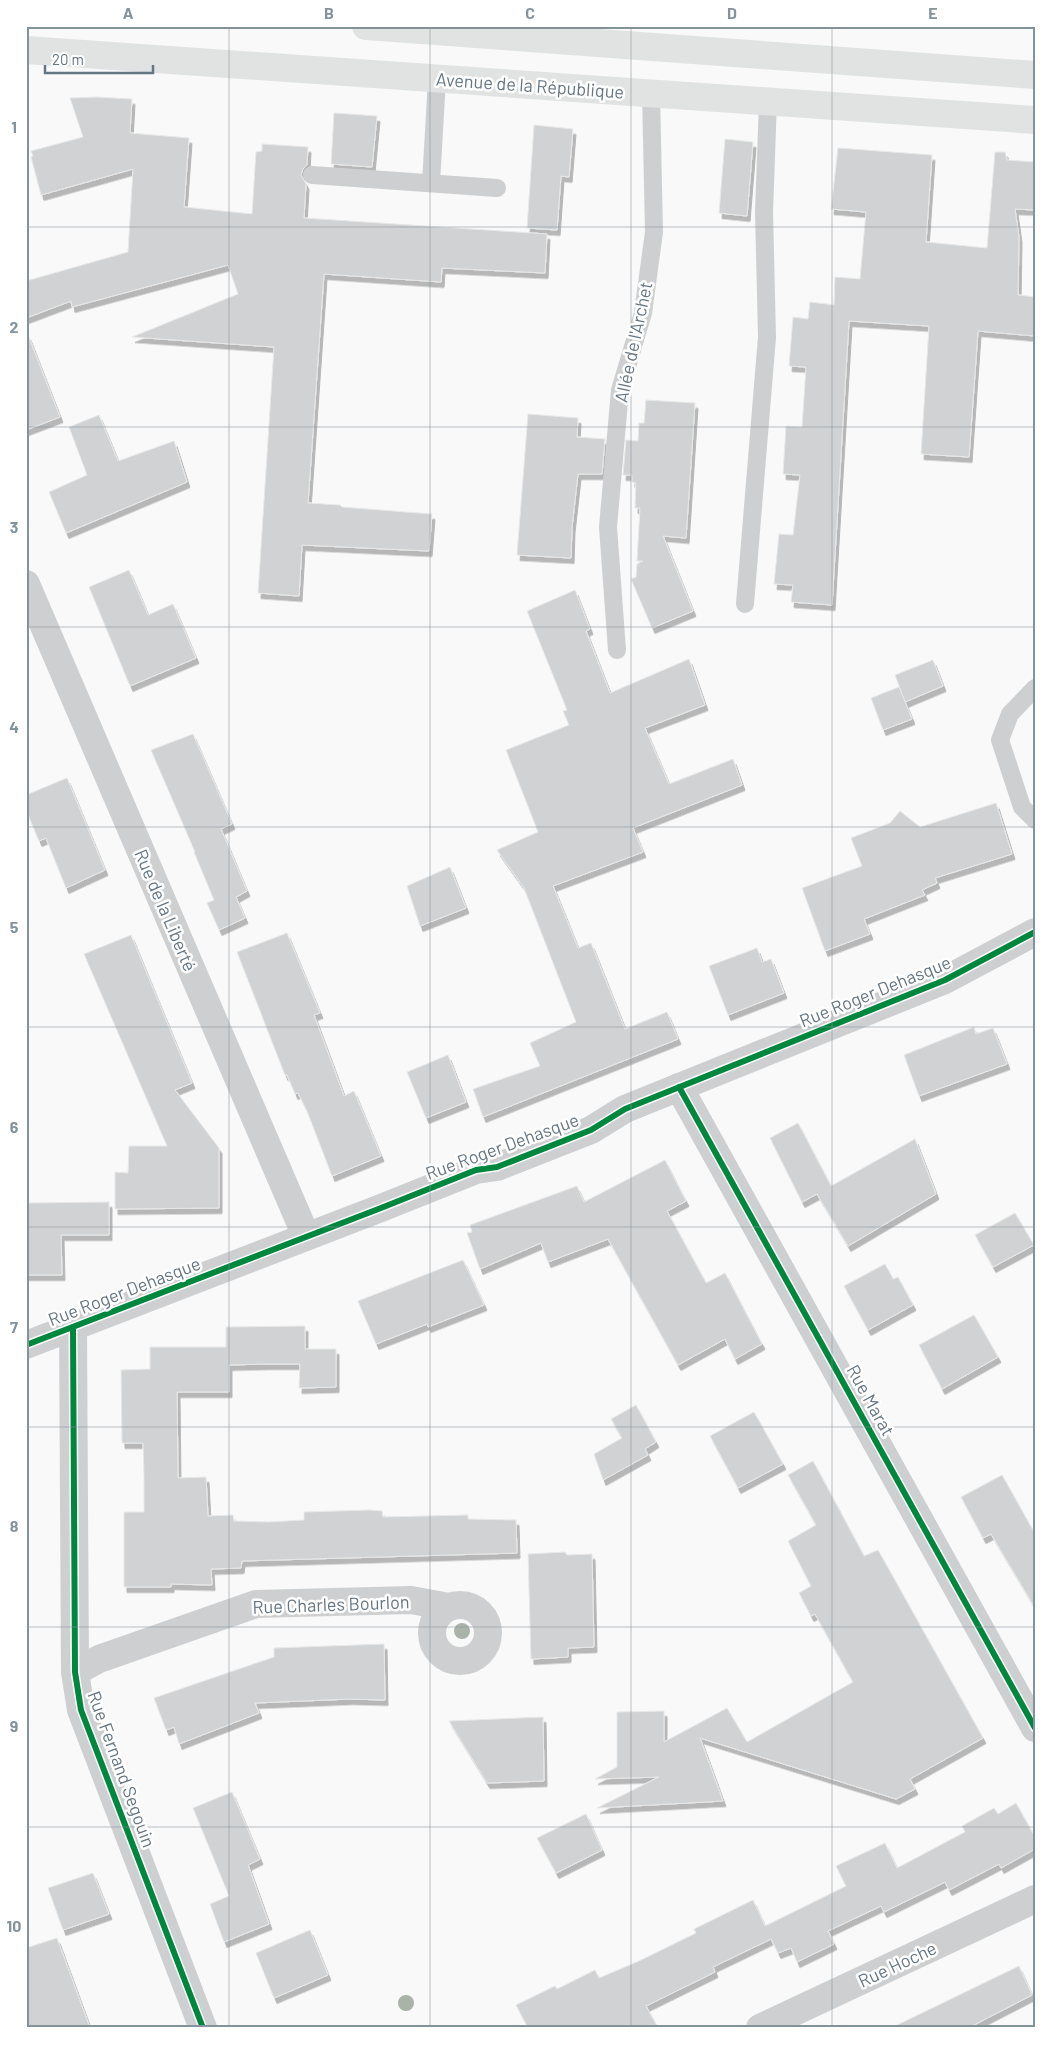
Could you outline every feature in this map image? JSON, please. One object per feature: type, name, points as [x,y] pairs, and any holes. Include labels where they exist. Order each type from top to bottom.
[{"type":"main road","points":[[366,26],[1035,75]]},
{"type":"main road","name":"Avenue de la République","points":[[26,50],[1035,120]]},
{"type":"street","name":"Rue de la Liberté","points":[[26,584],[306,1236]]},
{"type":"street","name":"Rue Roger Dehasque","points":[[26,1345],[476,1170],[497,1167],[591,1130],[625,1109],[945,980],[1035,932]]},
{"type":"street","name":"Rue Marat","points":[[679,1087],[1035,1728]]},
{"type":"street","name":"Rue Fernand Segouin","points":[[73,1328],[75,1672],[81,1710],[203,2028]]},
{"type":"street","name":"Rue Charles Bourlon","points":[[75,1672],[99,1659],[256,1604],[411,1600],[449,1607]]},
{"type":"street","name":"Rue Hoche","points":[[760,2028],[1035,1899]]},
{"type":"lane","points":[[430,183],[437,79]]},
{"type":"lane","name":"Allée de l'Archet","points":[[617,650],[608,527],[620,390],[643,313],[654,232],[651,93]]},
{"type":"lane","points":[[745,604],[767,336],[764,212],[768,102]]},
{"type":"lane","points":[[312,175],[497,188]]},
{"type":"lane","points":[[1035,688],[1010,714],[1000,740],[1022,808],[1035,820]]},
{"type":"building","points":[[70,98],[132,99],[130,133],[189,138],[184,207],[252,214],[256,152],[262,151],[262,144],[308,147],[307,165],[301,175],[306,184],[304,218],[547,234],[545,273],[442,268],[441,282],[324,274],[308,503],[432,514],[429,551],[302,545],[299,596],[258,593],[274,347],[132,337],[238,294],[228,265],[72,307],[71,301],[26,318],[26,281],[128,252],[133,169],[41,195],[31,157],[33,156],[31,151],[83,137]]},
{"type":"building","points":[[334,113],[377,116],[372,167],[331,164]]},
{"type":"building","points":[[534,125],[573,129],[569,177],[561,176],[557,230],[527,228]]},
{"type":"building","points":[[725,139],[753,142],[747,216],[719,213]]},
{"type":"building","points":[[838,148],[932,155],[926,242],[987,248],[995,152],[1005,152],[1007,160],[1035,162],[1035,210],[1015,209],[1019,237],[1018,295],[1035,297],[1035,336],[978,331],[969,457],[921,454],[929,326],[849,321],[832,605],[791,602],[793,585],[774,584],[779,534],[793,535],[800,475],[783,474],[786,426],[802,427],[806,367],[789,366],[793,317],[808,319],[810,302],[834,305],[835,277],[860,279],[866,212],[831,209]]},
{"type":"building","points":[[26,335],[28,335],[60,417],[26,430]]},
{"type":"building","points":[[646,400],[695,403],[686,538],[663,536],[693,611],[652,628],[631,579],[636,577],[637,564],[643,561],[637,561],[640,508],[635,508],[636,483],[632,482],[632,475],[623,475],[626,440],[638,441],[639,423],[644,423]]},
{"type":"building","points":[[528,414],[578,418],[577,437],[605,439],[602,474],[578,474],[572,527],[571,558],[517,555]]},
{"type":"building","points":[[99,415],[118,461],[174,441],[187,482],[66,533],[49,492],[87,475],[69,427]]},
{"type":"building","points":[[129,570],[148,615],[173,604],[196,658],[130,686],[89,587]]},
{"type":"building","points":[[575,590],[590,629],[586,631],[610,693],[689,659],[705,705],[645,728],[669,784],[733,759],[742,785],[633,828],[643,852],[553,886],[578,948],[591,943],[625,1029],[667,1012],[678,1039],[483,1117],[473,1089],[540,1066],[530,1043],[576,1022],[524,888],[497,850],[538,832],[506,750],[569,725],[563,711],[567,710],[527,611]]},
{"type":"building","points":[[933,660],[943,686],[905,702],[895,675]]},
{"type":"building","points":[[899,687],[912,719],[883,730],[871,698]]},
{"type":"building","points":[[193,734],[232,824],[221,829],[247,891],[236,897],[245,918],[219,930],[207,903],[214,900],[151,750]]},
{"type":"building","points":[[67,778],[105,870],[66,888],[46,838],[39,841],[26,810],[26,795]]},
{"type":"building","points":[[996,803],[1012,854],[935,878],[937,883],[922,890],[925,895],[864,919],[870,934],[825,951],[802,888],[862,866],[851,838],[890,823],[900,811],[920,827]]},
{"type":"building","points":[[450,867],[466,908],[420,926],[407,886]]},
{"type":"building","points":[[287,933],[320,1013],[314,1015],[344,1096],[354,1091],[381,1156],[332,1176],[307,1111],[298,1093],[295,1094],[287,1075],[285,1075],[237,952]]},
{"type":"building","points":[[131,935],[192,1083],[175,1090],[219,1148],[219,1208],[115,1209],[115,1172],[128,1173],[129,1146],[167,1146],[84,954]]},
{"type":"building","points":[[757,948],[762,962],[771,959],[784,993],[728,1015],[709,966]]},
{"type":"building","points":[[974,1027],[976,1034],[993,1028],[1007,1064],[919,1096],[904,1055]]},
{"type":"building","points":[[448,1055],[466,1102],[426,1118],[407,1072]]},
{"type":"building","points":[[798,1123],[831,1186],[915,1139],[936,1194],[848,1246],[817,1194],[802,1202],[770,1138]]},
{"type":"building","points":[[665,1160],[686,1201],[667,1211],[706,1283],[725,1273],[762,1344],[735,1359],[725,1339],[678,1365],[608,1239],[548,1262],[541,1243],[480,1269],[467,1233],[472,1232],[470,1225],[577,1186],[584,1202]]},
{"type":"building","points":[[109,1202],[109,1235],[61,1235],[62,1275],[26,1275],[26,1203]]},
{"type":"building","points":[[1015,1213],[1034,1245],[993,1267],[975,1235]]},
{"type":"building","points":[[463,1260],[484,1305],[428,1327],[427,1324],[376,1344],[358,1301]]},
{"type":"building","points":[[885,1264],[893,1279],[898,1277],[913,1305],[868,1330],[844,1286]]},
{"type":"building","points":[[974,1315],[998,1357],[942,1389],[919,1345]]},
{"type":"building","points":[[305,1326],[305,1349],[336,1349],[336,1387],[299,1388],[300,1364],[229,1365],[229,1392],[177,1392],[178,1478],[206,1477],[208,1516],[233,1515],[234,1521],[268,1522],[304,1520],[304,1512],[369,1510],[382,1511],[383,1517],[468,1515],[468,1519],[516,1520],[517,1553],[242,1561],[241,1568],[211,1569],[212,1585],[171,1584],[171,1587],[124,1587],[124,1512],[144,1512],[144,1476],[143,1443],[122,1443],[121,1370],[150,1369],[150,1347],[226,1347],[226,1327]]},
{"type":"building","points":[[636,1405],[656,1442],[645,1449],[648,1455],[603,1480],[594,1454],[622,1438],[611,1419]]},
{"type":"building","points":[[754,1412],[783,1464],[738,1488],[710,1436]]},
{"type":"building","points":[[813,1461],[864,1556],[878,1550],[983,1738],[910,1779],[915,1789],[896,1799],[700,1738],[723,1801],[597,1808],[659,1777],[595,1779],[617,1767],[617,1712],[664,1711],[664,1742],[727,1708],[747,1742],[853,1682],[815,1614],[811,1616],[799,1593],[811,1586],[788,1541],[816,1525],[788,1475]]},
{"type":"building","points":[[1002,1475],[1035,1534],[1035,1608],[991,1534],[983,1538],[961,1497]]},
{"type":"building","points":[[565,1552],[567,1555],[592,1554],[594,1647],[568,1648],[568,1657],[531,1659],[528,1554]]},
{"type":"building","points":[[384,1644],[385,1700],[350,1699],[255,1703],[259,1713],[179,1744],[174,1727],[166,1730],[154,1698],[274,1657],[274,1648]]},
{"type":"building","points":[[543,1717],[544,1781],[487,1783],[449,1721]]},
{"type":"building","points":[[232,1792],[260,1859],[248,1865],[269,1924],[224,1942],[210,1904],[229,1896],[193,1808]]},
{"type":"building","points":[[1016,1803],[1035,1837],[1035,1849],[1001,1868],[999,1864],[949,1890],[945,1882],[884,1912],[881,1906],[828,1931],[834,1944],[797,1962],[791,1948],[778,1953],[771,1939],[713,1967],[715,1972],[646,2006],[658,2028],[528,2028],[516,2005],[555,1986],[557,1989],[595,1970],[599,1978],[639,1961],[696,1933],[694,1929],[753,1900],[765,1926],[846,1886],[836,1866],[885,1843],[897,1868],[965,1832],[962,1826],[994,1808],[998,1814]]},
{"type":"building","points":[[586,1814],[602,1850],[556,1873],[537,1838]]},
{"type":"building","points":[[93,1873],[109,1914],[63,1930],[48,1888]]},
{"type":"building","points":[[310,1930],[328,1975],[274,1998],[256,1953]]},
{"type":"building","points":[[57,1938],[90,2028],[26,2028],[26,1948]]},
{"type":"building","points":[[1019,1966],[1032,1995],[968,2028],[891,2028]]},
{"type":"cycle path","points":[[26,1345],[476,1170],[497,1167],[591,1130],[625,1109],[945,980],[1035,932]]},
{"type":"cycle path","points":[[679,1087],[1035,1728]]},
{"type":"cycle path","points":[[73,1328],[75,1672],[81,1710],[203,2028]]}]
